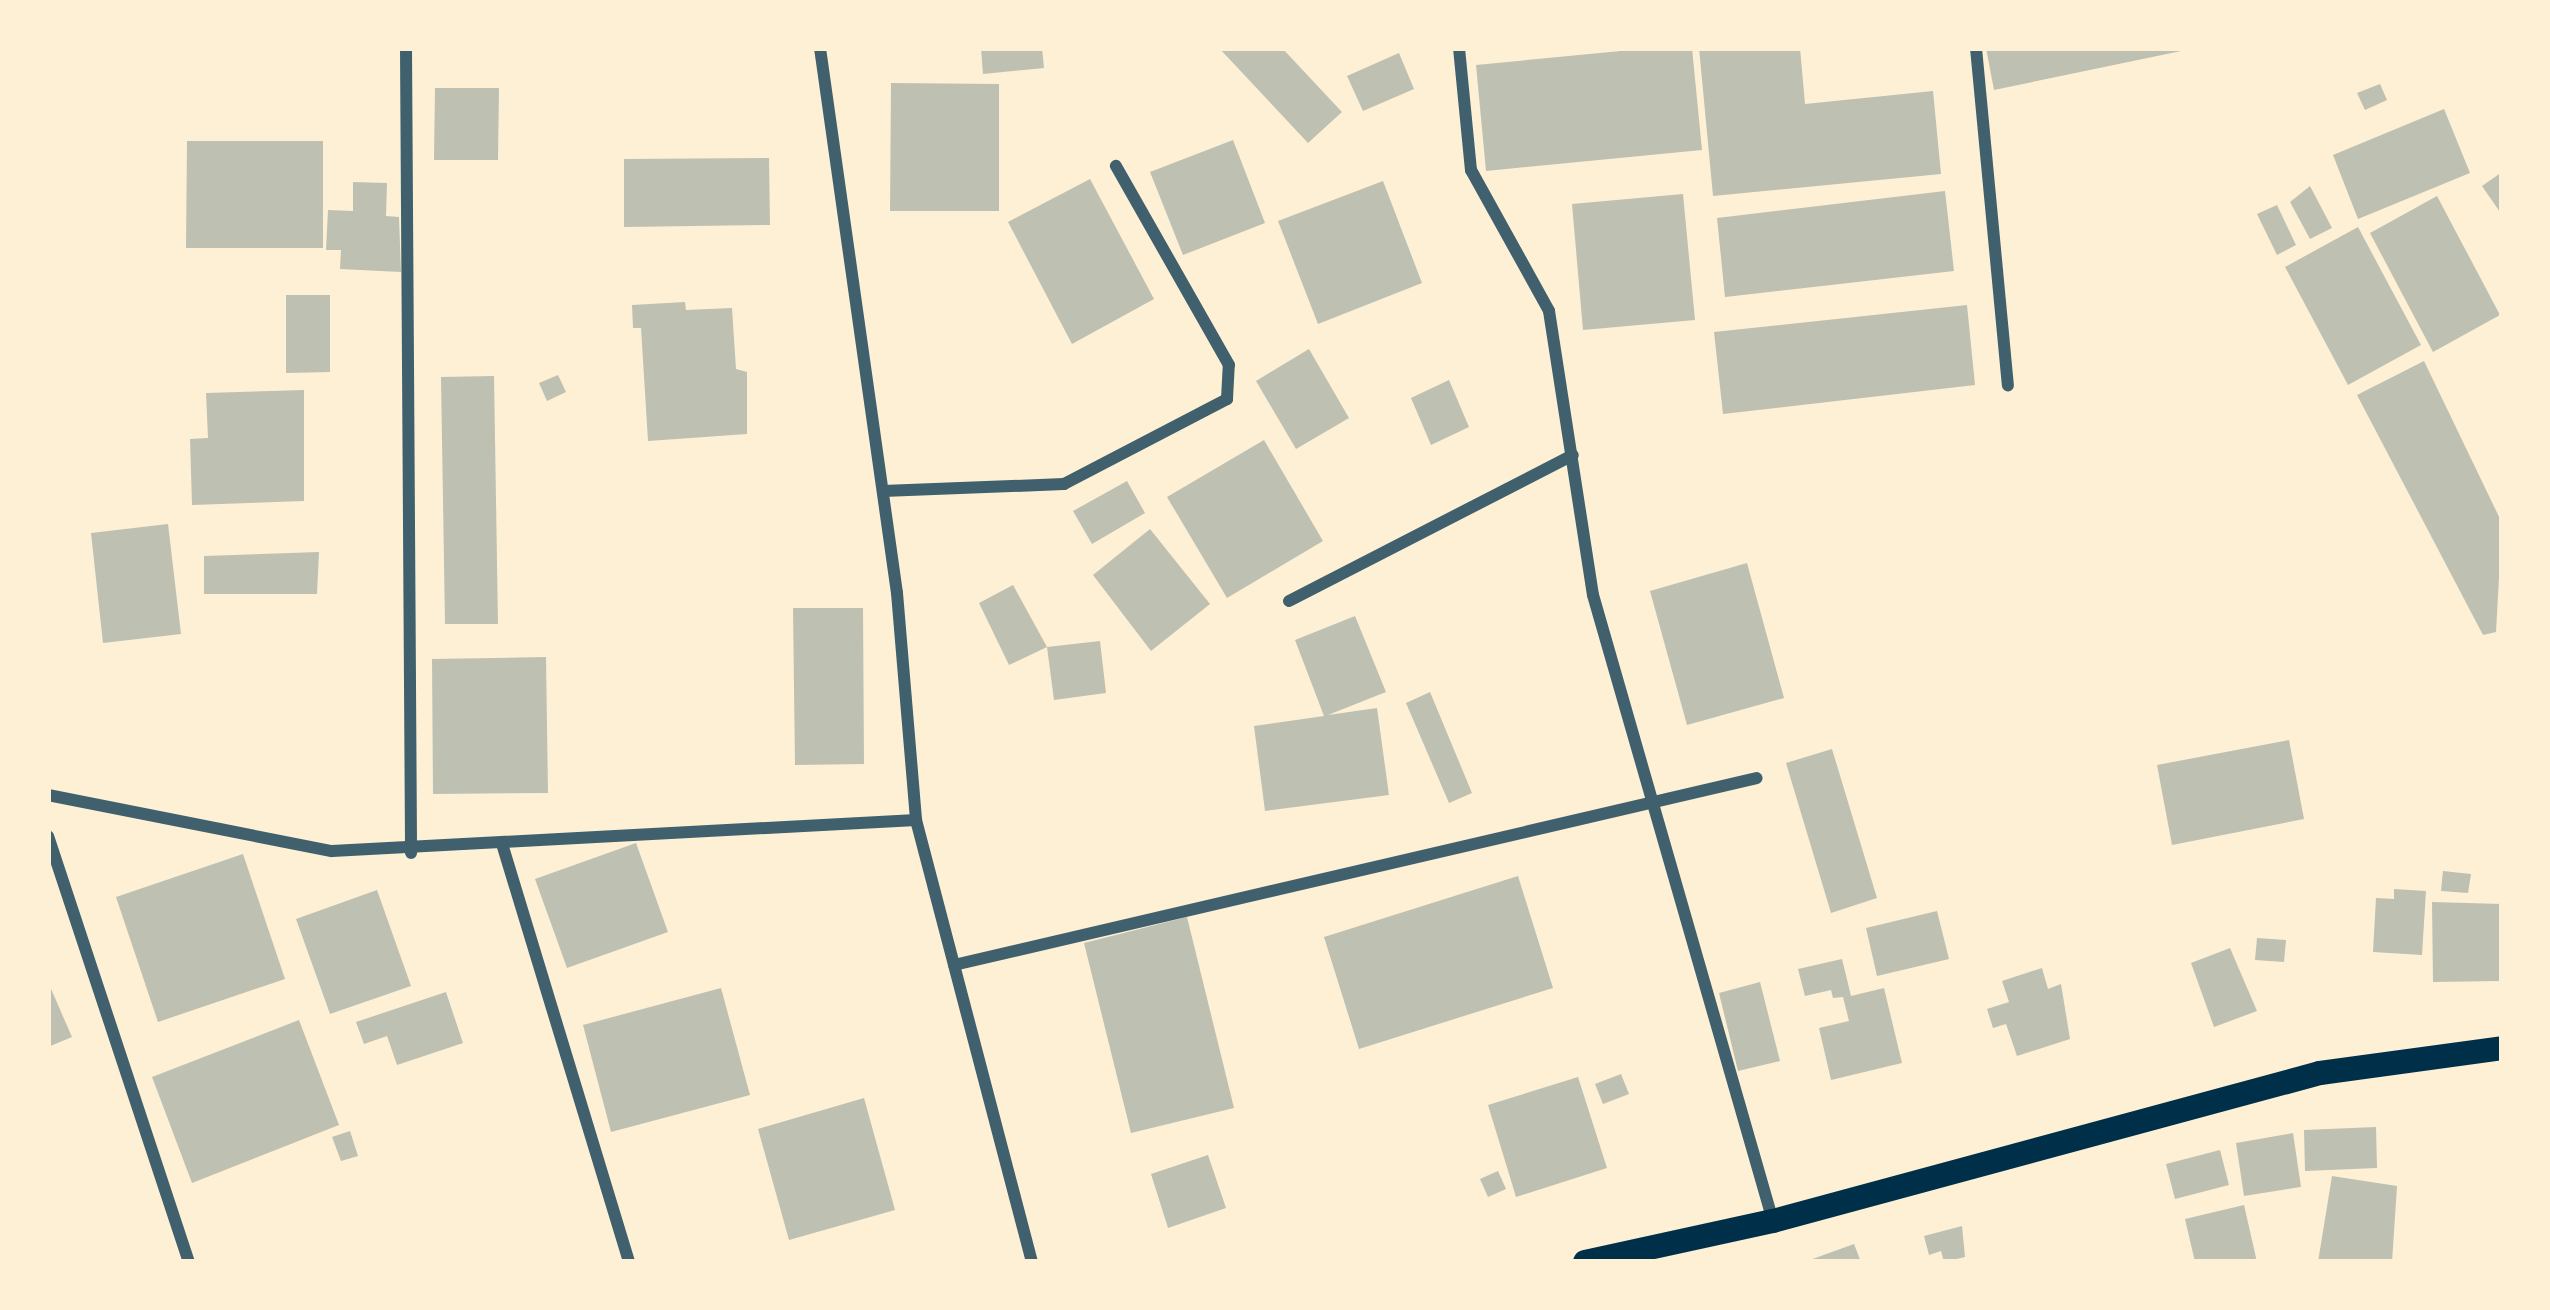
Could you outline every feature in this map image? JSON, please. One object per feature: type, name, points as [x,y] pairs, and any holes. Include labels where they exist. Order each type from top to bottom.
[{"type":"main road","points":[[1585,1262],[1773,1221],[2320,1073],[2502,1048]]},
{"type":"street","points":[[406,48],[411,853]]},
{"type":"street","points":[[820,48],[883,491],[916,820],[1032,1262]]},
{"type":"street","points":[[1459,48],[1471,170],[1549,311],[1593,595],[1773,1221]]},
{"type":"street","points":[[1976,48],[2008,385]]},
{"type":"street","points":[[883,491],[1064,484],[1227,399],[1229,365],[1116,166]]},
{"type":"street","points":[[1289,601],[1573,455]]},
{"type":"street","points":[[954,965],[1757,778]]},
{"type":"street","points":[[48,795],[277,845],[411,853],[916,820]]},
{"type":"street","points":[[48,836],[190,1262]]},
{"type":"street","points":[[503,847],[629,1262]]},
{"type":"building","points":[[981,48],[1042,48],[1044,68],[983,74]]},
{"type":"building","points":[[1219,48],[1282,48],[1342,112],[1308,143]]},
{"type":"building","points":[[1692,48],[1702,150],[1486,171],[1476,65]]},
{"type":"building","points":[[1699,48],[1800,48],[1805,104],[1933,91],[1941,174],[1713,196]]},
{"type":"building","points":[[1986,48],[2186,48],[2186,50],[1994,90]]},
{"type":"building","points":[[1399,53],[1414,89],[1363,111],[1347,76]]},
{"type":"building","points":[[891,83],[999,84],[999,211],[890,211]]},
{"type":"building","points":[[2380,84],[2387,100],[2365,110],[2357,93]]},
{"type":"building","points":[[435,88],[499,88],[498,160],[434,160]]},
{"type":"building","points":[[2444,109],[2470,173],[2358,219],[2333,155]]},
{"type":"building","points":[[1233,140],[1265,223],[1183,255],[1150,172]]},
{"type":"building","points":[[187,141],[323,141],[323,248],[186,248]]},
{"type":"building","points":[[769,158],[770,225],[624,227],[624,159]]},
{"type":"building","points":[[2502,172],[2502,215],[2482,186]]},
{"type":"building","points":[[1090,179],[1154,299],[1072,344],[1008,222]]},
{"type":"building","points":[[1383,181],[1422,283],[1318,324],[1278,221]]},
{"type":"building","points":[[353,182],[387,183],[386,216],[399,217],[401,272],[340,269],[341,250],[326,250],[328,210],[353,211]]},
{"type":"building","points":[[2310,186],[2332,228],[2310,239],[2290,202]]},
{"type":"building","points":[[1945,191],[1954,271],[1725,297],[1717,218]]},
{"type":"building","points":[[1683,194],[1695,320],[1583,330],[1572,204]]},
{"type":"building","points":[[2437,196],[2500,315],[2433,352],[2370,233]]},
{"type":"building","points":[[2277,205],[2296,245],[2277,255],[2257,214]]},
{"type":"building","points":[[2358,227],[2421,345],[2348,385],[2285,267]]},
{"type":"building","points":[[286,295],[330,295],[330,372],[286,373]]},
{"type":"building","points":[[685,302],[686,310],[732,308],[736,369],[747,372],[747,434],[648,441],[641,328],[633,328],[632,305]]},
{"type":"building","points":[[1967,305],[1975,385],[1723,414],[1714,332]]},
{"type":"building","points":[[1309,349],[1349,418],[1296,449],[1256,381]]},
{"type":"building","points":[[2424,361],[2502,523],[2496,632],[2483,635],[2357,395]]},
{"type":"building","points":[[558,375],[566,392],[547,401],[539,383]]},
{"type":"building","points":[[494,376],[498,624],[445,624],[441,377]]},
{"type":"building","points":[[1449,380],[1469,427],[1431,445],[1411,398]]},
{"type":"building","points":[[304,390],[304,501],[192,505],[190,439],[208,438],[206,393]]},
{"type":"building","points":[[1264,440],[1323,541],[1227,598],[1167,497]]},
{"type":"building","points":[[1127,481],[1145,513],[1092,544],[1073,511]]},
{"type":"building","points":[[168,524],[181,634],[103,643],[91,533]]},
{"type":"building","points":[[1150,529],[1210,604],[1151,651],[1093,575]]},
{"type":"building","points":[[319,552],[317,594],[204,594],[204,556]]},
{"type":"building","points":[[1747,563],[1784,698],[1687,725],[1650,591]]},
{"type":"building","points":[[1013,585],[1047,647],[1009,665],[979,603]]},
{"type":"building","points":[[793,608],[863,608],[864,764],[795,765]]},
{"type":"building","points":[[1355,616],[1386,692],[1328,715],[1377,708],[1389,795],[1265,811],[1254,726],[1324,716],[1295,640]]},
{"type":"building","points":[[1100,641],[1106,693],[1054,700],[1047,647]]},
{"type":"building","points":[[546,657],[548,793],[433,794],[432,659]]},
{"type":"building","points":[[1430,692],[1472,793],[1449,803],[1406,703]]},
{"type":"building","points":[[2289,740],[2304,819],[2172,845],[2157,765]]},
{"type":"building","points":[[1832,749],[1877,898],[1831,913],[1786,763]]},
{"type":"building","points":[[636,843],[668,932],[567,968],[535,879]]},
{"type":"building","points":[[243,854],[285,979],[158,1022],[116,897]]},
{"type":"building","points":[[2443,871],[2471,874],[2468,893],[2441,891]]},
{"type":"building","points":[[1518,876],[1553,988],[1359,1049],[1324,937]]},
{"type":"building","points":[[2394,889],[2426,891],[2422,955],[2373,952],[2376,898],[2394,899]]},
{"type":"building","points":[[377,890],[411,986],[330,1014],[296,919]]},
{"type":"building","points":[[2432,902],[2502,904],[2500,981],[2433,982]]},
{"type":"building","points":[[1937,911],[1949,959],[1877,976],[1866,928]]},
{"type":"building","points":[[1187,917],[1234,1108],[1131,1133],[1084,943]]},
{"type":"building","points":[[2257,938],[2286,940],[2284,962],[2255,960]]},
{"type":"building","points":[[2230,948],[2257,1011],[2214,1027],[2191,963]]},
{"type":"building","points":[[1842,959],[1851,996],[1884,988],[1902,1063],[1831,1080],[1819,1028],[1849,1021],[1843,997],[1833,998],[1831,990],[1805,996],[1798,969]]},
{"type":"building","points":[[2042,968],[2048,989],[2061,984],[2070,1039],[2017,1056],[2006,1024],[1993,1028],[1987,1009],[2009,1002],[2002,981]]},
{"type":"building","points":[[48,982],[72,1037],[48,1047]]},
{"type":"building","points":[[1760,982],[1780,1061],[1738,1071],[1719,993]]},
{"type":"building","points":[[721,988],[750,1095],[611,1132],[583,1025]]},
{"type":"building","points":[[446,992],[463,1043],[397,1065],[387,1036],[364,1044],[356,1022]]},
{"type":"building","points":[[299,1020],[339,1125],[192,1183],[152,1077]]},
{"type":"building","points":[[1621,1074],[1629,1094],[1603,1104],[1595,1084]]},
{"type":"building","points":[[1578,1077],[1607,1168],[1516,1197],[1488,1105]]},
{"type":"building","points":[[864,1098],[895,1210],[789,1240],[758,1129]]},
{"type":"building","points":[[2376,1127],[2377,1168],[2305,1171],[2304,1130]]},
{"type":"building","points":[[350,1131],[358,1156],[341,1161],[332,1137]]},
{"type":"building","points":[[2293,1133],[2301,1187],[2244,1196],[2236,1143]]},
{"type":"building","points":[[2220,1150],[2229,1185],[2175,1199],[2166,1164]]},
{"type":"building","points":[[1208,1155],[1226,1208],[1168,1228],[1151,1174]]},
{"type":"building","points":[[1498,1171],[1506,1189],[1488,1197],[1480,1179]]},
{"type":"building","points":[[2332,1176],[2397,1186],[2392,1262],[2318,1262]]},
{"type":"building","points":[[2244,1205],[2257,1262],[2195,1262],[2185,1219]]},
{"type":"building","points":[[1962,1226],[1965,1257],[1944,1262],[1941,1251],[1929,1255],[1924,1236]]},
{"type":"building","points":[[1854,1244],[1861,1262],[1807,1262],[1807,1261]]}]
